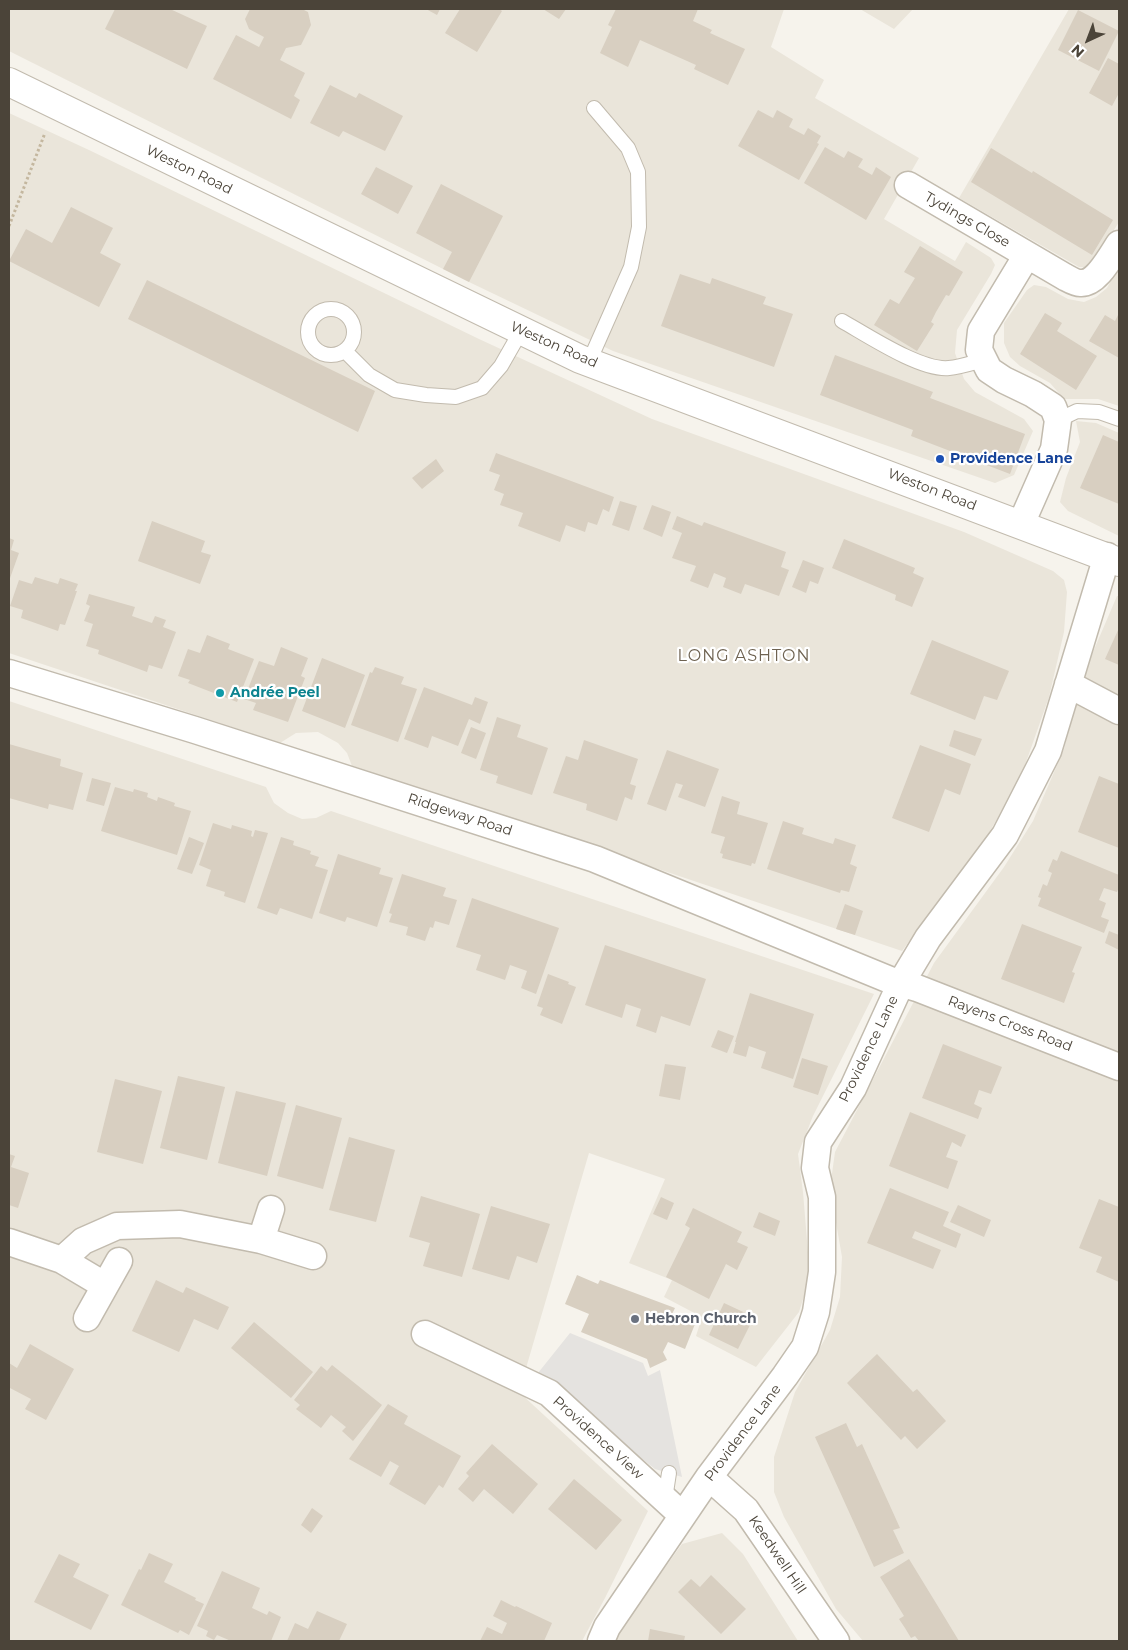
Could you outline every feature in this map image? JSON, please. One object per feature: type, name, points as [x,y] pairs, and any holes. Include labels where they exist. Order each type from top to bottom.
[{"type":"street","name":"Weston Road","points":[[9,82],[521,331],[589,362],[1113,559]]},
{"type":"street","name":"Tydings Close","points":[[908,185],[1079,284],[1089,282],[1100,272],[1119,244]]},
{"type":"street","points":[[1021,524],[1054,449],[1058,420],[1053,407],[989,370],[979,350],[981,332],[1027,255]]},
{"type":"street","name":"Providence Lane","points":[[601,1641],[674,1507],[709,1477],[805,1347],[816,1312],[822,1272],[822,1197],[815,1168],[818,1142],[853,1088],[901,984],[928,938],[1005,835],[1048,751],[1068,684],[1113,559]]},
{"type":"street","name":"Ridgeway Road","points":[[9,673],[195,730],[596,859],[901,984]]},
{"type":"street","points":[[1068,684],[1119,711]]},
{"type":"street","name":"Rayens Cross Road","points":[[901,984],[917,988],[1119,1067]]},
{"type":"street","points":[[261,1240],[271,1209]]},
{"type":"street","points":[[62,1260],[83,1241],[118,1226],[180,1224],[261,1240],[313,1256]]},
{"type":"street","points":[[9,1242],[62,1260],[104,1285]]},
{"type":"street","points":[[87,1318],[119,1261]]},
{"type":"street","name":"Providence View","points":[[425,1334],[549,1393],[674,1507]]},
{"type":"street","name":"Keedwell Hill","points":[[709,1477],[746,1510],[836,1641]]},
{"type":"lane","points":[[589,362],[631,267],[639,227],[638,172],[628,148],[594,108]]},
{"type":"lane","points":[[842,321],[913,360],[932,367],[948,369],[983,360]]},
{"type":"lane","points":[[345,351],[368,375],[395,390],[456,397],[482,388],[501,366],[521,331]]},
{"type":"lane","points":[[1058,420],[1077,411],[1099,412],[1119,419]]},
{"type":"lane","points":[[670,1473],[674,1507]]},
{"type":"path","points":[[9,226],[45,132]]},
{"type":"shaded area","points":[[9,9],[784,9],[771,47],[824,80],[815,98],[919,158],[884,219],[955,261],[966,242],[991,258],[995,265],[957,330],[955,353],[964,379],[975,392],[1024,419],[1033,431],[1014,475],[995,483],[613,351],[469,282],[9,51]]},
{"type":"shaded area","points":[[860,9],[913,9],[894,29]]},
{"type":"shaded area","points":[[1069,9],[1119,9],[1119,222],[1092,265],[1086,267],[1079,267],[959,198]]},
{"type":"shaded area","points":[[9,113],[479,339],[652,419],[964,532],[1053,571],[1064,580],[1067,592],[1064,632],[1049,697],[1019,782],[987,836],[902,951],[352,766],[347,753],[338,743],[318,732],[296,733],[280,743],[9,653]]},
{"type":"shaded area","points":[[1119,265],[1119,406],[1098,399],[1064,399],[1050,383],[1020,366],[1010,357],[1004,343],[1004,323],[1027,290],[1034,285],[1046,287],[1068,299],[1084,302],[1096,297],[1107,288]]},
{"type":"shaded area","points":[[1076,421],[1096,423],[1119,433],[1119,536],[1068,511],[1060,502],[1066,478],[1080,442]]},
{"type":"shaded area","points":[[1117,596],[1119,596],[1119,1641],[863,1641],[836,1609],[784,1517],[774,1492],[774,1457],[795,1392],[830,1330],[840,1297],[842,1257],[830,1188],[835,1152],[934,963],[1004,867],[1033,821],[1064,749],[1081,680]]},
{"type":"shaded area","points":[[9,701],[266,787],[274,803],[288,813],[302,819],[316,818],[331,811],[874,994],[813,1116],[798,1154],[810,1277],[799,1312],[756,1367],[696,1336],[702,1317],[664,1297],[672,1280],[629,1263],[665,1179],[589,1153],[519,1392],[648,1511],[582,1641],[9,1641]]},
{"type":"shaded area","points":[[570,1333],[643,1363],[648,1376],[660,1370],[682,1477],[655,1469],[538,1373]]},
{"type":"shaded area","points":[[722,1533],[743,1554],[798,1641],[614,1641],[616,1635],[682,1544]]},
{"type":"building","points":[[115,9],[170,9],[207,26],[187,69],[105,29]]},
{"type":"building","points":[[250,9],[302,9],[308,12],[311,25],[301,45],[286,48],[280,60],[305,73],[294,96],[300,100],[291,119],[213,79],[236,35],[259,47],[264,37],[249,29],[245,19]]},
{"type":"building","points":[[426,9],[440,9],[437,15]]},
{"type":"building","points":[[460,9],[499,9],[502,11],[477,52],[445,33]]},
{"type":"building","points":[[543,9],[566,9],[559,19]]},
{"type":"building","points":[[616,9],[698,9],[693,21],[712,30],[710,33],[745,49],[728,85],[694,69],[696,65],[640,40],[628,67],[600,53],[612,27],[608,25]]},
{"type":"building","points":[[1078,10],[1119,31],[1099,71],[1058,50]]},
{"type":"building","points":[[1108,58],[1119,64],[1119,93],[1112,106],[1089,93]]},
{"type":"building","points":[[330,85],[356,98],[359,93],[403,116],[385,151],[343,131],[339,137],[310,123]]},
{"type":"building","points":[[758,110],[773,118],[777,110],[793,119],[789,127],[804,135],[808,128],[821,136],[817,143],[819,144],[799,180],[738,146]]},
{"type":"building","points":[[825,147],[844,158],[848,151],[863,159],[858,167],[872,175],[876,167],[891,177],[866,220],[804,183]]},
{"type":"building","points":[[991,148],[1032,173],[1033,171],[1113,220],[1092,255],[971,182]]},
{"type":"building","points":[[376,167],[413,186],[398,214],[361,194]]},
{"type":"building","points":[[441,184],[503,216],[469,282],[443,269],[452,252],[416,233]]},
{"type":"building","points":[[71,207],[113,228],[100,253],[121,264],[99,307],[9,261],[26,229],[52,243]]},
{"type":"building","points":[[920,246],[963,272],[949,296],[946,295],[936,312],[931,322],[934,324],[917,351],[874,325],[890,299],[899,304],[915,278],[904,272]]},
{"type":"building","points":[[680,274],[710,284],[712,278],[766,297],[763,304],[793,314],[774,367],[661,326]]},
{"type":"building","points":[[147,280],[375,391],[358,432],[128,319]]},
{"type":"building","points":[[1045,313],[1062,323],[1057,331],[1097,356],[1076,390],[1020,354]]},
{"type":"building","points":[[1119,313],[1119,358],[1089,341],[1105,315],[1115,321]]},
{"type":"building","points":[[835,355],[933,392],[930,398],[1025,434],[1010,474],[911,436],[913,430],[820,395]]},
{"type":"building","points":[[1103,435],[1119,442],[1119,504],[1080,488]]},
{"type":"building","points":[[496,453],[614,497],[609,512],[603,509],[597,525],[588,522],[585,532],[566,525],[560,542],[518,526],[523,513],[500,505],[504,494],[494,490],[500,475],[489,471]]},
{"type":"building","points":[[436,459],[444,471],[422,489],[412,478]]},
{"type":"building","points":[[620,501],[637,506],[629,531],[612,525]]},
{"type":"building","points":[[652,505],[671,512],[662,537],[643,529]]},
{"type":"building","points":[[677,516],[702,526],[704,522],[786,552],[781,567],[789,570],[779,596],[745,584],[741,594],[723,587],[726,578],[714,573],[708,588],[690,581],[696,566],[672,558],[682,533],[672,529]]},
{"type":"building","points":[[152,521],[205,541],[201,552],[211,555],[200,584],[138,561]]},
{"type":"building","points":[[9,538],[14,540],[11,550],[19,553],[9,581]]},
{"type":"building","points":[[844,539],[915,568],[913,573],[924,578],[912,607],[895,600],[896,595],[832,568]]},
{"type":"building","points":[[803,560],[824,568],[818,584],[810,581],[806,593],[792,587]]},
{"type":"building","points":[[35,577],[58,584],[60,578],[78,584],[65,625],[60,624],[58,631],[21,618],[23,610],[10,606],[19,580],[32,584]]},
{"type":"building","points":[[89,594],[135,607],[132,616],[152,623],[155,616],[166,620],[163,627],[176,632],[162,669],[149,665],[147,672],[98,654],[99,650],[86,646],[93,624],[84,621],[90,606],[86,604]]},
{"type":"building","points":[[1119,628],[1119,665],[1105,659]]},
{"type":"building","points":[[207,635],[230,644],[228,649],[254,659],[237,702],[188,683],[190,680],[178,676],[188,649],[200,653]]},
{"type":"building","points":[[932,640],[1009,671],[997,700],[984,696],[975,720],[910,694]]},
{"type":"building","points":[[281,647],[308,658],[301,676],[305,678],[288,722],[253,710],[256,703],[244,699],[259,661],[274,666]]},
{"type":"building","points":[[322,658],[365,675],[345,728],[302,711]]},
{"type":"building","points":[[375,667],[404,677],[401,684],[417,689],[398,742],[351,725],[370,672],[372,673]]},
{"type":"building","points":[[424,687],[472,705],[475,697],[488,702],[480,724],[469,719],[458,746],[432,736],[428,748],[404,739]]},
{"type":"building","points":[[497,717],[521,725],[517,737],[548,748],[532,795],[496,783],[498,776],[480,770]]},
{"type":"building","points":[[471,727],[486,733],[476,759],[461,753]]},
{"type":"building","points":[[954,730],[982,739],[975,756],[949,746]]},
{"type":"building","points":[[584,740],[638,759],[630,784],[636,786],[632,800],[625,797],[617,821],[586,810],[587,804],[553,793],[566,756],[578,760]]},
{"type":"building","points":[[9,744],[61,759],[60,766],[83,773],[73,810],[49,804],[48,809],[9,798]]},
{"type":"building","points":[[920,745],[971,764],[960,795],[945,789],[929,832],[892,818]]},
{"type":"building","points":[[667,750],[719,769],[705,807],[678,797],[683,785],[676,783],[666,811],[647,804]]},
{"type":"building","points":[[1099,776],[1119,784],[1119,848],[1078,832]]},
{"type":"building","points":[[92,778],[111,783],[104,806],[86,801]]},
{"type":"building","points":[[115,787],[133,792],[134,789],[148,793],[147,797],[157,801],[158,797],[175,803],[174,806],[191,811],[177,855],[101,831]]},
{"type":"building","points":[[722,796],[740,802],[737,814],[768,823],[755,864],[752,863],[751,866],[722,858],[723,854],[720,853],[725,837],[711,833]]},
{"type":"building","points":[[783,821],[804,828],[802,834],[833,844],[835,838],[856,845],[850,864],[857,867],[849,892],[841,890],[840,893],[767,869]]},
{"type":"building","points":[[213,823],[231,829],[232,825],[252,831],[251,836],[253,837],[255,830],[268,833],[245,903],[224,896],[225,892],[206,886],[211,870],[199,865]]},
{"type":"building","points":[[189,837],[204,843],[192,874],[177,869]]},
{"type":"building","points":[[281,837],[294,841],[293,845],[311,851],[310,854],[319,857],[315,866],[328,870],[312,919],[280,908],[277,915],[257,908]]},
{"type":"building","points":[[1061,851],[1119,875],[1117,892],[1104,888],[1099,900],[1106,903],[1101,917],[1109,920],[1104,933],[1038,906],[1041,898],[1038,897],[1043,884],[1047,886],[1052,873],[1048,871],[1053,859],[1057,861]]},
{"type":"building","points":[[338,854],[381,868],[379,874],[393,878],[377,927],[347,917],[345,922],[319,913]]},
{"type":"building","points":[[402,874],[446,888],[443,896],[457,900],[449,925],[435,921],[433,928],[430,927],[425,941],[406,935],[408,927],[389,922],[392,914],[389,913]]},
{"type":"building","points":[[472,898],[559,928],[536,994],[521,988],[527,971],[510,965],[505,980],[476,970],[481,955],[456,947]]},
{"type":"building","points":[[845,904],[863,911],[855,935],[836,929]]},
{"type":"building","points":[[1022,924],[1082,947],[1072,972],[1075,973],[1064,1003],[1001,979]]},
{"type":"building","points":[[1109,931],[1119,935],[1119,950],[1105,943]]},
{"type":"building","points":[[605,945],[706,979],[690,1026],[661,1016],[656,1033],[636,1026],[641,1009],[626,1004],[622,1018],[585,1005]]},
{"type":"building","points":[[548,974],[569,982],[568,984],[576,987],[562,1024],[540,1015],[543,1008],[537,1006]]},
{"type":"building","points":[[750,993],[814,1014],[793,1079],[761,1068],[766,1052],[749,1046],[746,1057],[733,1053]]},
{"type":"building","points":[[718,1030],[734,1036],[727,1053],[711,1047]]},
{"type":"building","points":[[943,1044],[1002,1067],[991,1094],[979,1090],[974,1104],[982,1108],[978,1119],[922,1098]]},
{"type":"building","points":[[802,1058],[828,1066],[818,1095],[793,1087]]},
{"type":"building","points":[[665,1064],[686,1067],[680,1100],[659,1096]]},
{"type":"building","points":[[178,1076],[225,1087],[207,1160],[160,1148]]},
{"type":"building","points":[[115,1079],[162,1091],[143,1164],[97,1152]]},
{"type":"building","points":[[236,1091],[286,1103],[267,1176],[218,1163]]},
{"type":"building","points":[[296,1105],[342,1118],[323,1189],[277,1176]]},
{"type":"building","points":[[910,1112],[966,1135],[961,1147],[952,1142],[946,1157],[958,1161],[948,1189],[889,1166]]},
{"type":"building","points":[[349,1137],[395,1150],[376,1222],[329,1210]]},
{"type":"building","points":[[9,1154],[15,1156],[11,1167],[29,1173],[18,1208],[9,1205]]},
{"type":"building","points":[[890,1188],[949,1212],[943,1226],[961,1234],[956,1248],[915,1231],[912,1238],[941,1250],[933,1269],[867,1243]]},
{"type":"building","points":[[421,1196],[480,1214],[462,1277],[423,1266],[430,1243],[409,1237]]},
{"type":"building","points":[[661,1197],[674,1203],[667,1220],[653,1214]]},
{"type":"building","points":[[1099,1199],[1119,1207],[1119,1282],[1096,1272],[1102,1257],[1079,1248]]},
{"type":"building","points":[[958,1205],[991,1220],[984,1237],[950,1222]]},
{"type":"building","points":[[491,1206],[550,1224],[537,1263],[517,1256],[509,1280],[472,1269]]},
{"type":"building","points":[[693,1208],[742,1232],[737,1242],[748,1247],[737,1270],[726,1264],[709,1299],[666,1277],[690,1228],[685,1225]]},
{"type":"building","points":[[759,1212],[780,1221],[775,1236],[753,1227]]},
{"type":"building","name":"Hebron Church","points":[[577,1275],[598,1284],[600,1280],[675,1308],[672,1314],[695,1324],[685,1349],[668,1342],[663,1352],[667,1360],[650,1368],[647,1359],[581,1332],[589,1314],[565,1304]]},
{"type":"building","points":[[156,1280],[183,1293],[186,1287],[229,1307],[218,1330],[194,1319],[179,1352],[132,1331]]},
{"type":"building","points":[[724,1303],[754,1317],[738,1349],[709,1335]]},
{"type":"building","points":[[254,1322],[313,1372],[291,1398],[231,1348]]},
{"type":"building","points":[[30,1344],[74,1369],[46,1420],[25,1409],[31,1399],[10,1388],[9,1391],[9,1363],[17,1368]]},
{"type":"building","points":[[877,1354],[913,1392],[917,1389],[946,1421],[917,1449],[905,1436],[901,1440],[847,1383]]},
{"type":"building","points":[[332,1365],[382,1405],[353,1441],[342,1431],[346,1427],[331,1415],[321,1428],[296,1409],[300,1405],[294,1400],[321,1366],[327,1371]]},
{"type":"building","points":[[388,1404],[408,1416],[404,1424],[461,1456],[443,1488],[439,1485],[425,1505],[389,1484],[399,1466],[390,1461],[381,1477],[349,1459]]},
{"type":"building","points":[[846,1423],[857,1447],[862,1444],[900,1528],[893,1530],[904,1553],[874,1567],[815,1437]]},
{"type":"building","points":[[492,1444],[538,1484],[513,1514],[484,1489],[473,1502],[458,1489],[469,1476],[466,1473]]},
{"type":"building","points":[[574,1479],[622,1520],[596,1550],[548,1509]]},
{"type":"building","points":[[312,1508],[323,1516],[311,1533],[301,1525]]},
{"type":"building","points":[[149,1553],[173,1564],[164,1582],[204,1604],[189,1635],[180,1630],[178,1633],[121,1605]]},
{"type":"building","points":[[59,1554],[80,1564],[73,1577],[109,1595],[91,1630],[34,1602]]},
{"type":"building","points":[[909,1559],[959,1641],[919,1641],[915,1636],[911,1638],[899,1619],[904,1616],[880,1577]]},
{"type":"building","points":[[222,1571],[260,1588],[252,1608],[267,1615],[269,1611],[281,1617],[271,1641],[231,1641],[217,1635],[214,1640],[206,1636],[208,1631],[197,1626]]},
{"type":"building","points":[[711,1575],[746,1609],[721,1634],[678,1592],[691,1579],[700,1587]]},
{"type":"building","points":[[501,1600],[552,1623],[544,1641],[480,1641],[487,1627],[502,1634],[507,1623],[493,1616]]},
{"type":"building","points":[[317,1611],[347,1624],[339,1641],[287,1641],[295,1623],[308,1629]]},
{"type":"building","points":[[650,1629],[685,1636],[684,1641],[648,1641]]},
{"type":"place","name":"Providence Lane","points":[[940,459]]},
{"type":"place","name":"Andrée Peel","points":[[220,693]]},
{"type":"place","name":"Hebron Church","points":[[635,1319]]},
{"type":"district","name":"LONG ASHTON","points":[[744,656]]}]
